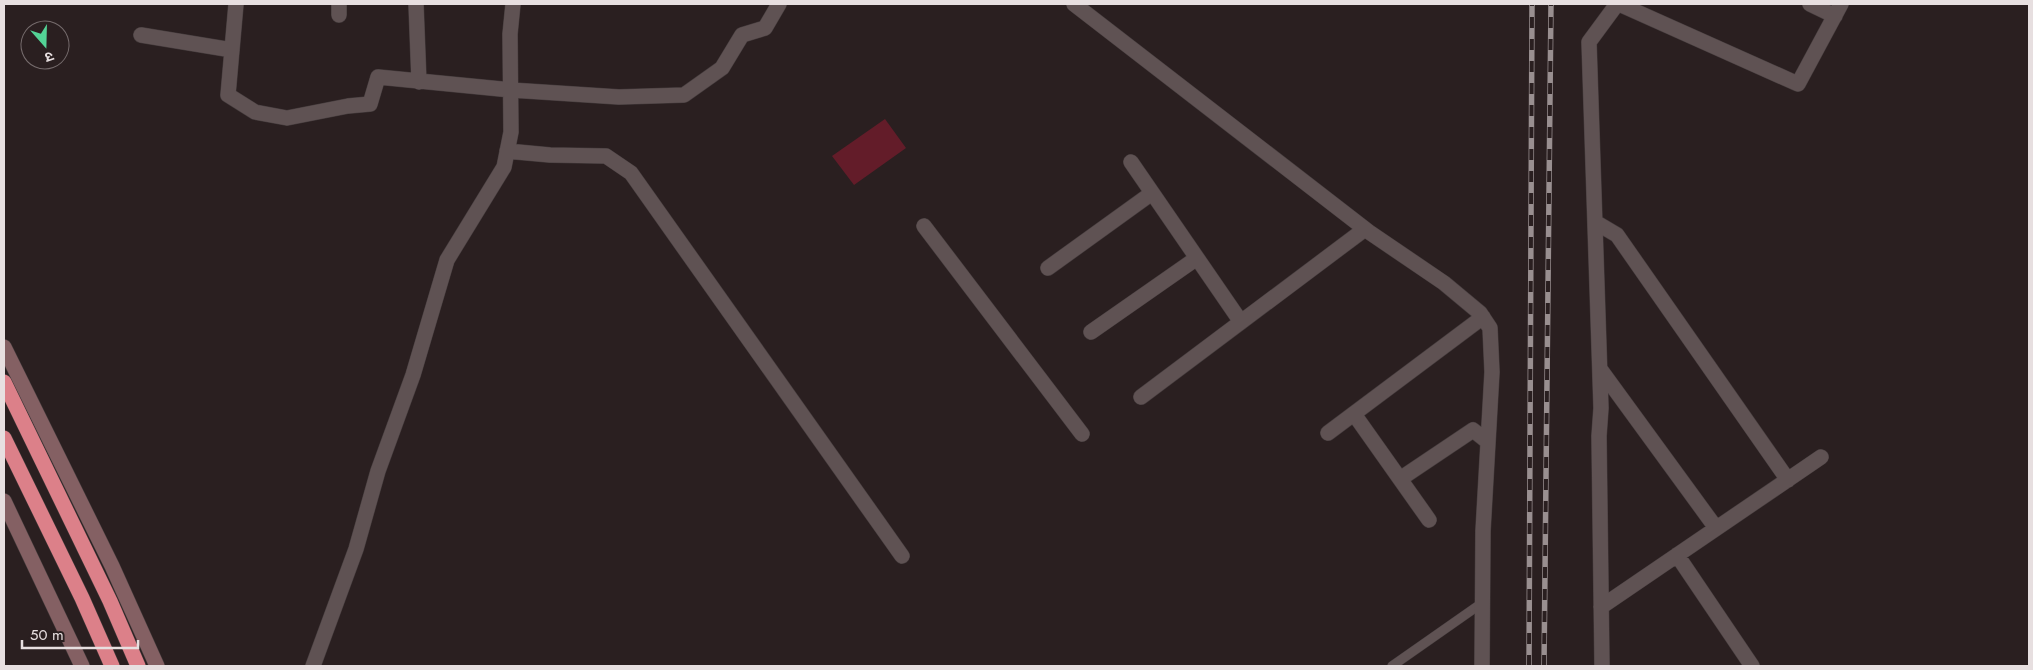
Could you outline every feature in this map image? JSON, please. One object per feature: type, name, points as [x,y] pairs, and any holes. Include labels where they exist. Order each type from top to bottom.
[{"type":"highway","points":[[4,382],[84,547],[138,666]]},
{"type":"highway","points":[[4,438],[82,598],[112,666]]},
{"type":"street","points":[[236,4],[228,95],[255,112],[287,118],[348,106],[370,104],[378,77],[511,90],[619,97],[684,95],[722,68],[742,36],[765,28],[779,4]]},
{"type":"street","points":[[416,4],[419,82]]},
{"type":"street","points":[[313,666],[356,549],[378,471],[413,376],[447,260],[504,166],[511,132],[510,34],[512,4]]},
{"type":"street","points":[[1074,4],[1365,229],[1444,283],[1480,312],[1490,328],[1492,372],[1482,531],[1482,666]]},
{"type":"street","points":[[1602,666],[1600,369],[1589,42],[1618,4],[1798,84],[1838,10],[1810,4]]},
{"type":"street","points":[[141,35],[232,50]]},
{"type":"street","points":[[507,151],[550,155],[606,156],[631,173],[902,556]]},
{"type":"street","points":[[1131,162],[1241,322]]},
{"type":"street","points":[[1048,268],[1152,193]]},
{"type":"street","points":[[1595,222],[1617,234],[1788,480]]},
{"type":"street","points":[[924,226],[1082,434]]},
{"type":"street","points":[[1141,397],[1365,229]]},
{"type":"street","points":[[1091,332],[1197,258]]},
{"type":"street","points":[[1328,433],[1483,317]]},
{"type":"street","points":[[4,347],[112,566],[157,666]]},
{"type":"street","points":[[1600,369],[1716,528]]},
{"type":"street","points":[[1354,414],[1429,520]]},
{"type":"street","points":[[1400,479],[1473,430],[1488,442]]},
{"type":"street","points":[[1601,607],[1821,457]]},
{"type":"street","points":[[4,501],[9,525],[82,666]]},
{"type":"street","points":[[1677,555],[1752,666]]},
{"type":"lane","points":[[1392,666],[1482,603]]},
{"type":"shaded area","points":[[885,119],[906,148],[854,185],[832,156]]},
{"type":"railway","points":[[1529,666],[1532,4]]},
{"type":"railway","points":[[1544,666],[1551,4]]}]
